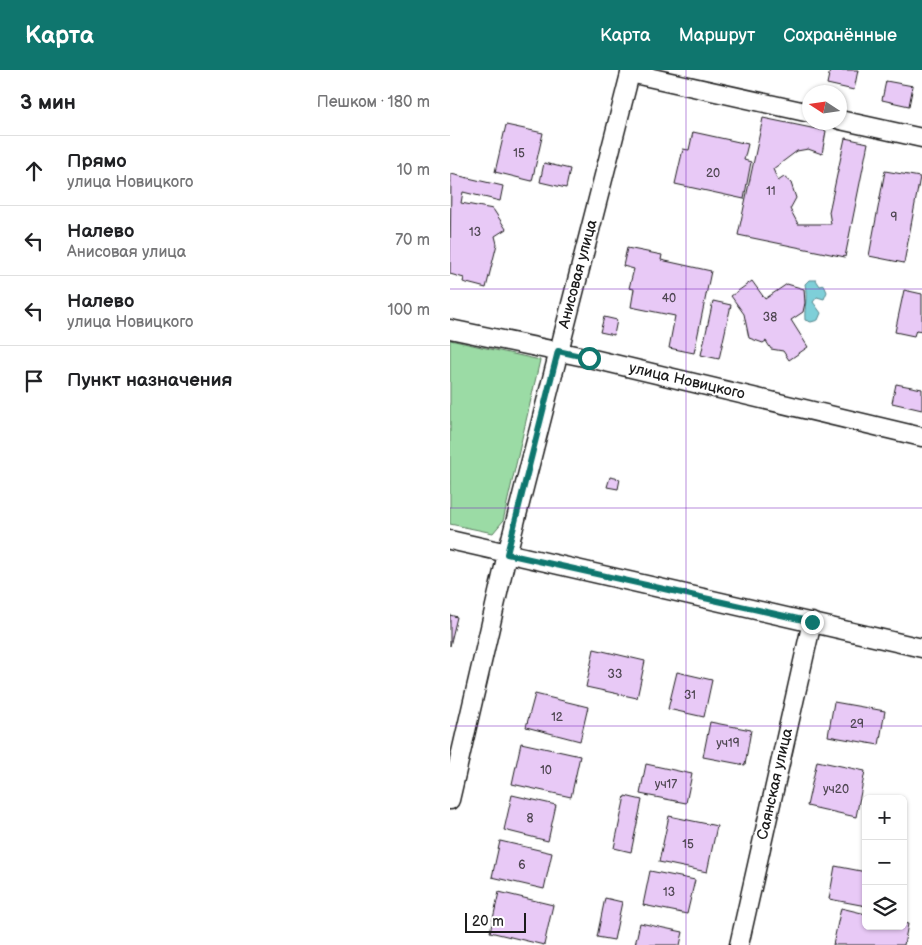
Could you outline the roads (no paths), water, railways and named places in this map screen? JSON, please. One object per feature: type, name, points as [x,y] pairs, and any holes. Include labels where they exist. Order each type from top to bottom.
[{"type":"street","points":[[630,72],[802,111]]},
{"type":"street","name":"Анисовая улица","points":[[450,800],[507,554],[630,72]]},
{"type":"street","points":[[847,122],[922,138]]},
{"type":"street","name":"улица Новицкого","points":[[450,330],[558,351],[922,437]]},
{"type":"street","points":[[450,540],[922,648]]},
{"type":"street","name":"Саянская улица","points":[[738,945],[812,622]]},
{"type":"water","points":[[809,280],[816,280],[820,286],[824,285],[827,292],[824,299],[817,297],[813,302],[821,313],[818,320],[811,322],[805,320],[805,284]]}]
